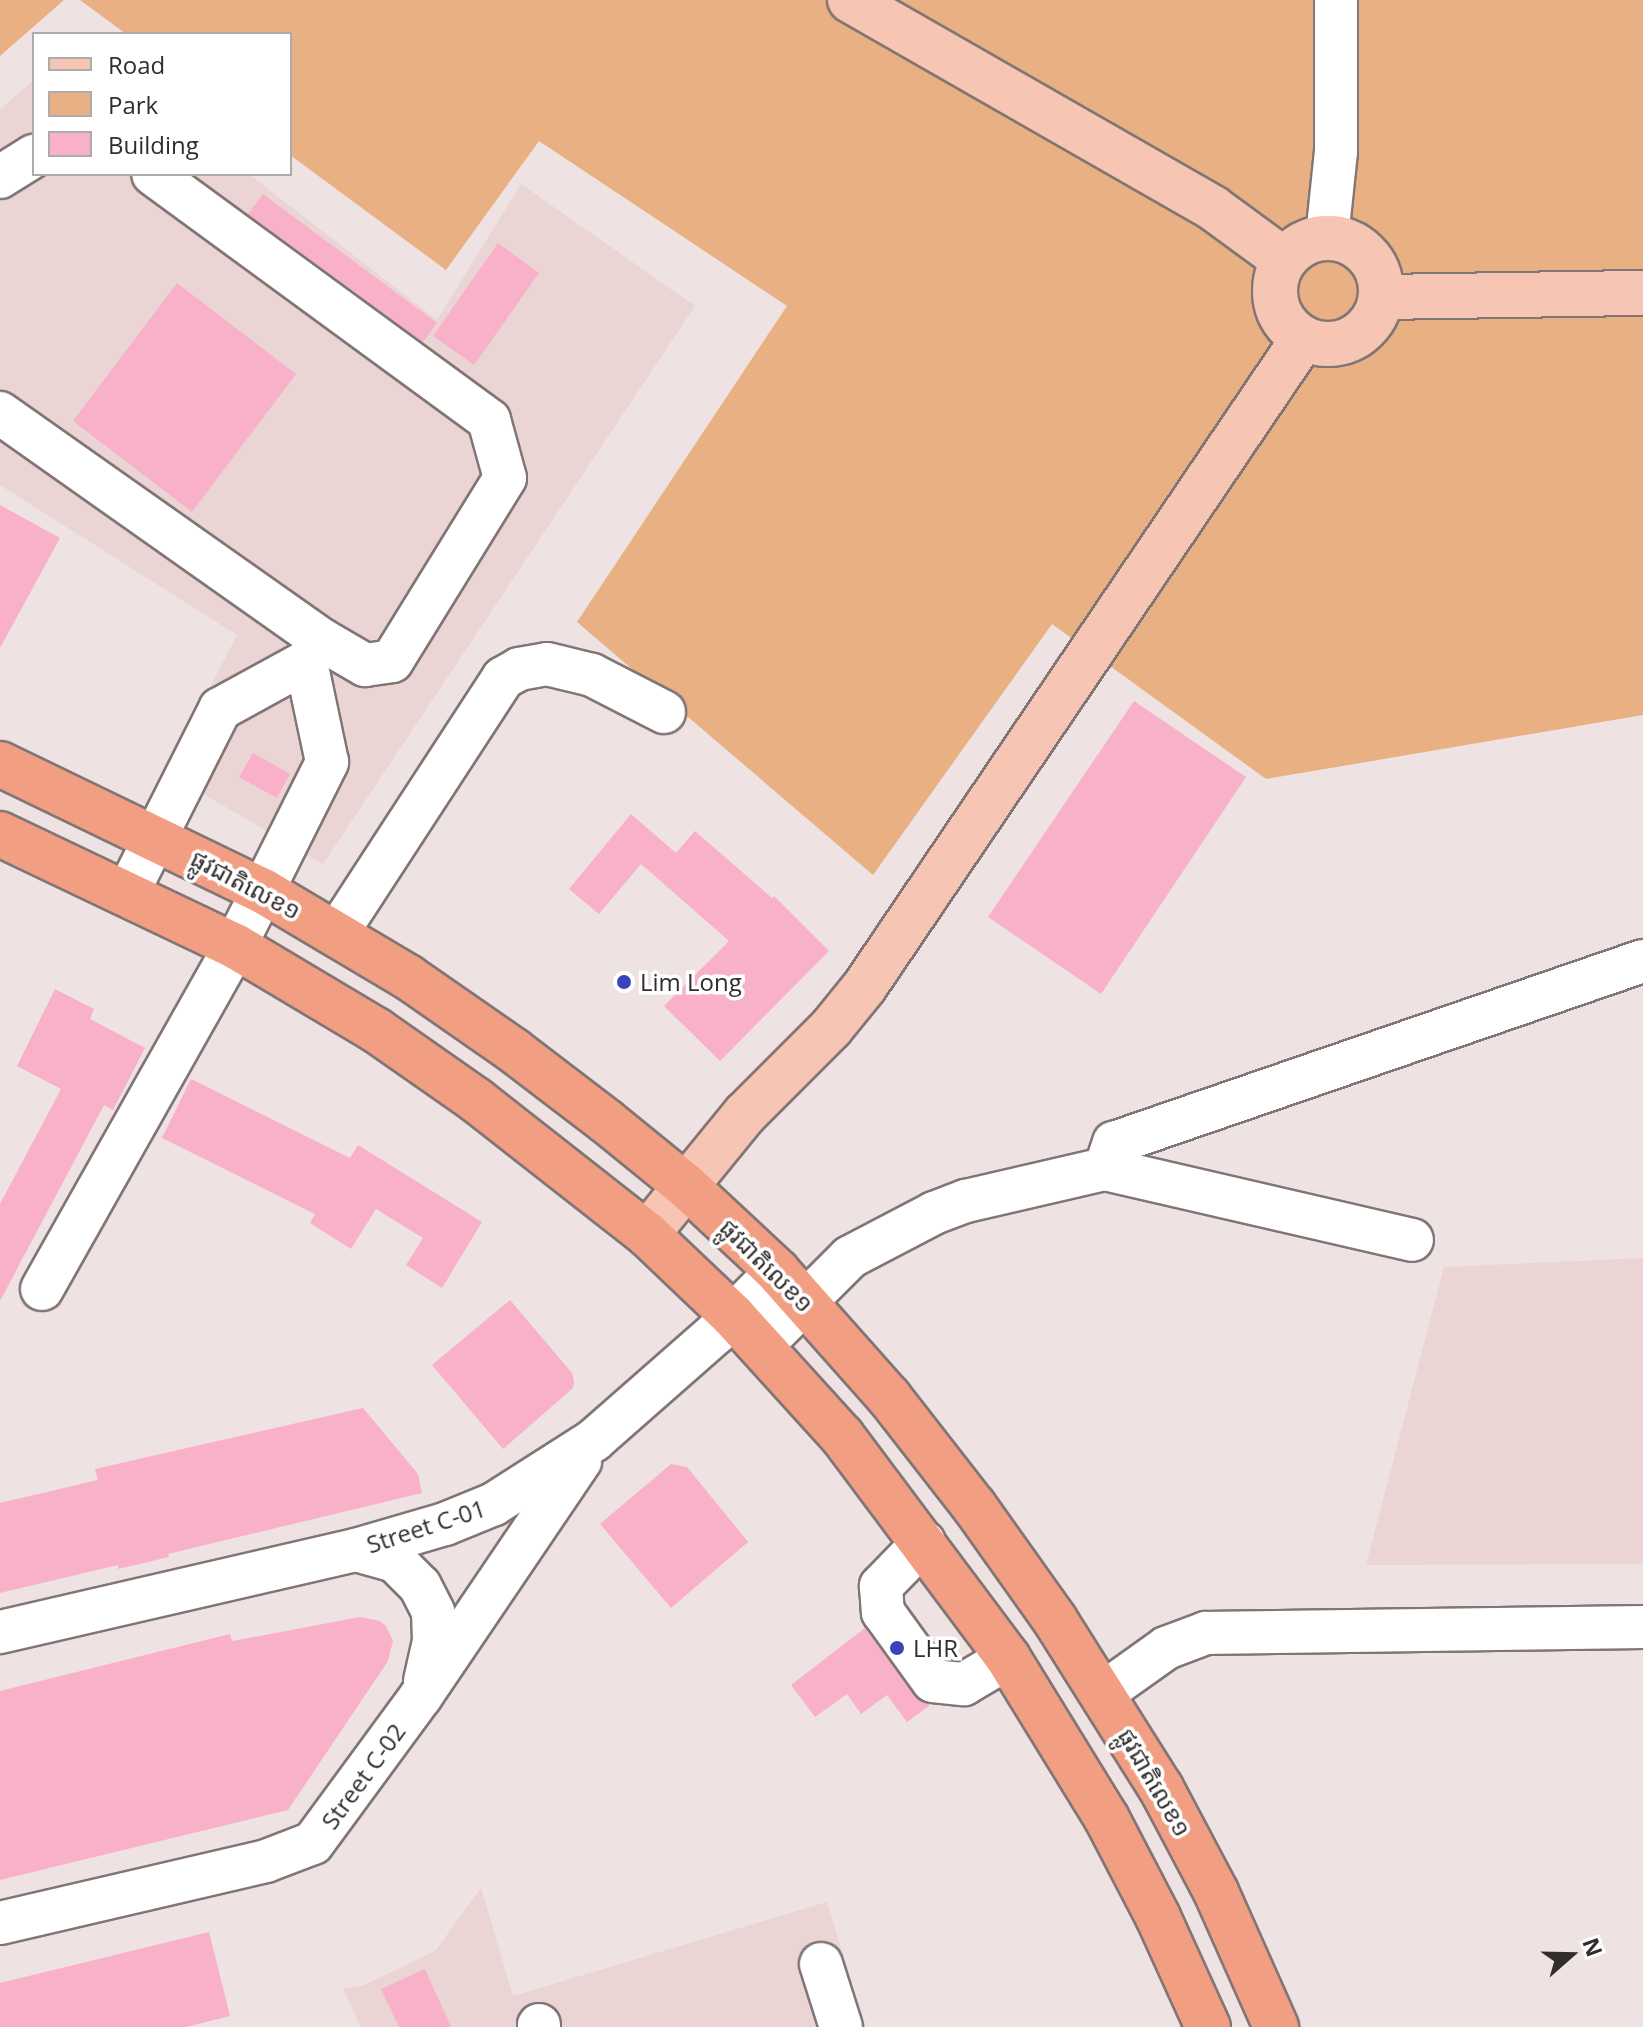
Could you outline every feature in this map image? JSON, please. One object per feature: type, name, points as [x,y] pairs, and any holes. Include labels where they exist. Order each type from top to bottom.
[{"type":"highway","name":"ផ្លូវជាតិលេខ១","points":[[0,764],[263,891],[337,933],[513,1050],[686,1186],[790,1285],[889,1397],[974,1506],[1103,1693],[1161,1788],[1216,1892],[1276,2027]]},
{"type":"highway","points":[[0,834],[235,946],[376,1030],[476,1100],[647,1234],[748,1330],[842,1436],[1008,1658],[1106,1817],[1158,1917],[1208,2027]]},
{"type":"main road","points":[[850,0],[1213,208],[1284,260]]},
{"type":"main road","points":[[1327,237],[1359,247],[1373,262],[1382,297],[1375,318],[1353,339],[1337,345],[1303,339],[1286,325],[1277,310],[1276,277],[1284,260],[1309,240],[1327,237]]},
{"type":"main road","points":[[1382,297],[1643,293]]},
{"type":"main road","points":[[647,1234],[745,1114],[831,1028],[865,986],[1303,339]]},
{"type":"street","points":[[1327,237],[1336,152],[1336,0]]},
{"type":"street","points":[[0,177],[32,157]]},
{"type":"street","points":[[0,413],[314,651],[365,665],[392,661],[505,478],[489,420],[156,176]]},
{"type":"street","points":[[127,894],[220,709],[314,651]]},
{"type":"street","points":[[42,1289],[235,946],[327,762],[314,651]]},
{"type":"street","points":[[337,933],[503,678],[519,669],[547,664],[592,675],[664,712]]},
{"type":"street","points":[[1412,1240],[1105,1169],[1114,1143],[1643,961]]},
{"type":"street","name":"Street C-01","points":[[0,1632],[356,1550],[445,1524],[494,1504],[533,1483],[748,1330],[790,1285],[934,1213],[966,1201],[1105,1169]]},
{"type":"street","name":"Street C-02","points":[[0,1923],[266,1861],[313,1843],[421,1696],[594,1440]]},
{"type":"street","points":[[924,1542],[881,1586],[883,1612],[916,1658],[933,1681],[964,1684],[1008,1658]]},
{"type":"street","points":[[356,1550],[395,1561],[420,1586],[433,1612],[434,1641],[421,1696]]},
{"type":"street","points":[[1103,1693],[1166,1648],[1206,1633],[1643,1627]]},
{"type":"street","points":[[821,1964],[841,2027]]},
{"type":"shaded area","points":[[32,82],[32,176],[252,176],[437,320],[521,184],[695,306],[323,864],[166,772],[237,635],[0,485],[0,109]]},
{"type":"shaded area","points":[[1643,1258],[1643,1564],[1366,1565],[1444,1267]]},
{"type":"shaded area","points":[[481,1888],[513,1996],[827,1902],[865,2027],[361,2027],[343,1989],[364,1985],[435,1951]]},
{"type":"green space","points":[[0,0],[64,0],[0,56]]},
{"type":"green space","points":[[80,0],[1643,0],[1643,715],[1266,779],[1052,624],[873,875],[577,622],[787,306],[539,141],[446,270],[292,156],[292,32],[123,32]]},
{"type":"building","points":[[263,194],[437,323],[423,342],[248,214]]},
{"type":"building","points":[[498,243],[539,273],[474,365],[433,336]]},
{"type":"building","points":[[177,283],[296,374],[192,512],[73,421]]},
{"type":"building","points":[[0,505],[60,538],[0,648]]},
{"type":"building","points":[[1134,701],[1246,777],[1101,994],[988,917]]},
{"type":"building","points":[[253,753],[290,774],[277,798],[239,777]]},
{"type":"building","points":[[631,814],[676,853],[695,831],[772,898],[774,896],[829,951],[720,1061],[664,1006],[729,941],[641,864],[599,914],[569,889]]},
{"type":"building","points":[[55,989],[94,1009],[90,1019],[145,1048],[113,1110],[104,1105],[0,1301],[0,1204],[61,1089],[17,1066]]},
{"type":"building","points":[[191,1079],[350,1158],[358,1145],[482,1222],[442,1288],[406,1265],[423,1238],[376,1209],[351,1249],[310,1223],[315,1214],[162,1138]]},
{"type":"building","points":[[510,1300],[572,1373],[574,1381],[573,1388],[503,1449],[432,1365]]},
{"type":"building","points":[[363,1408],[418,1474],[422,1493],[168,1554],[169,1557],[118,1569],[118,1565],[0,1593],[0,1503],[98,1480],[95,1469]]},
{"type":"building","points":[[671,1464],[687,1467],[748,1542],[671,1608],[600,1524]]},
{"type":"building","points":[[360,1617],[380,1621],[386,1626],[393,1641],[388,1661],[288,1810],[0,1880],[0,1691],[230,1634],[232,1641]]},
{"type":"building","points":[[865,1628],[914,1695],[930,1705],[907,1722],[887,1695],[861,1714],[847,1694],[815,1717],[791,1685]]},
{"type":"building","points":[[209,1932],[230,2016],[186,2027],[0,2027],[0,1983]]},
{"type":"building","points":[[425,1969],[451,2027],[399,2027],[381,1989]]},
{"type":"place","name":"Lim Long","points":[[624,982]]},
{"type":"place","name":"LHR","points":[[897,1648]]}]
